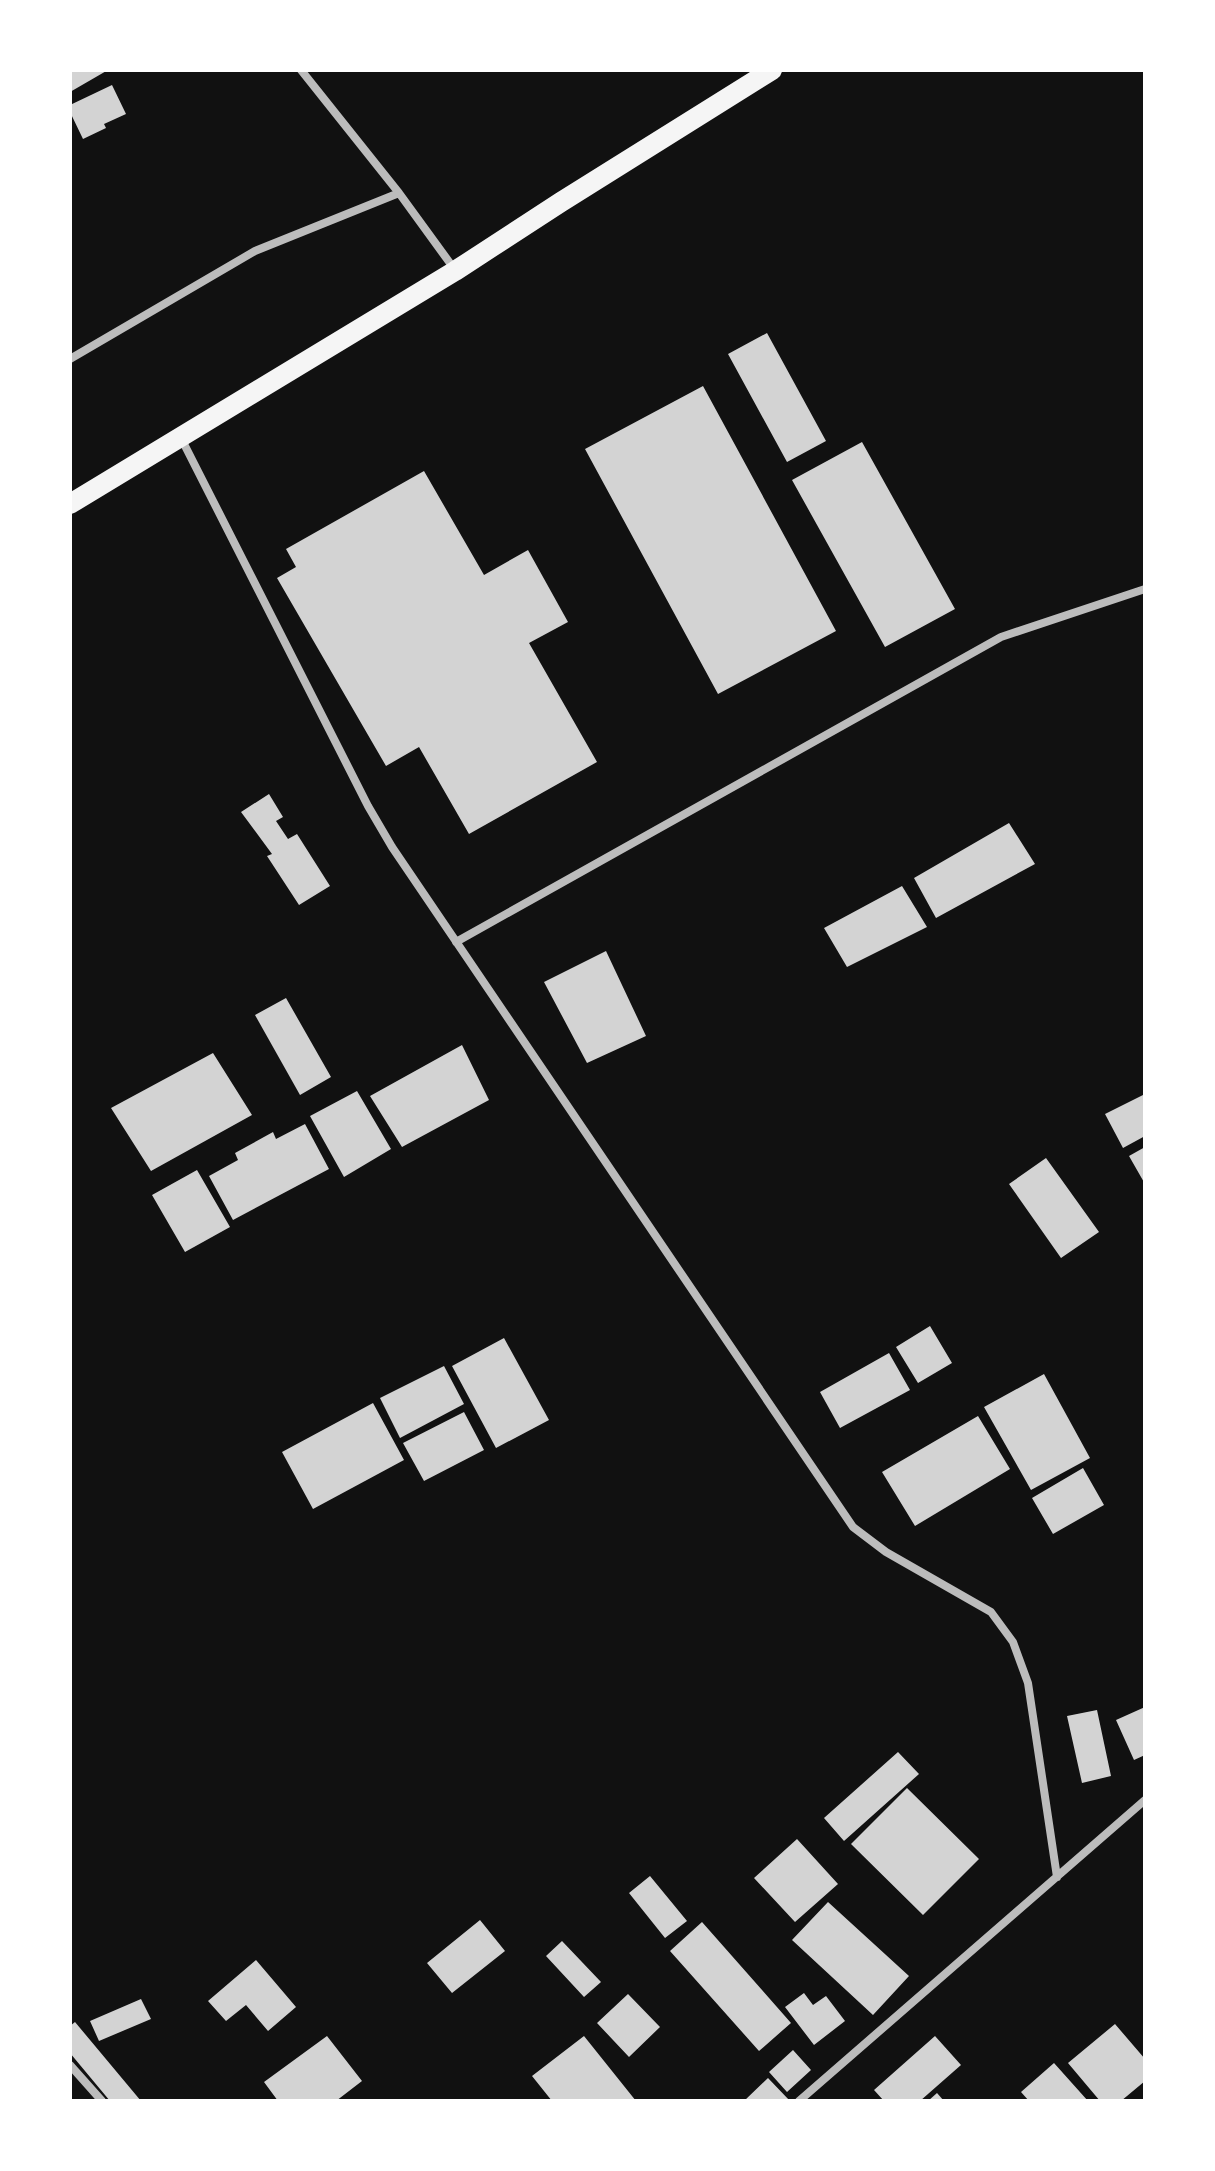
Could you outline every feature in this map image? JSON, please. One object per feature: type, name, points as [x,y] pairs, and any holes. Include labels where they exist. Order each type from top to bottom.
[{"type":"main road","points":[[70,504],[455,271],[772,70]]},
{"type":"street","points":[[301,70],[399,193],[455,271]]},
{"type":"street","points":[[70,359],[255,251],[399,193]]},
{"type":"street","points":[[180,436],[368,806],[392,847],[853,1527],[886,1552],[991,1612],[1013,1642],[1028,1683],[1057,1877]]},
{"type":"street","points":[[456,942],[1001,637],[1145,589]]},
{"type":"street","points":[[799,2101],[1145,1800]]},
{"type":"street","points":[[70,2065],[102,2101]]},
{"type":"building","points":[[70,70],[108,70],[70,92]]},
{"type":"building","points":[[112,85],[126,114],[104,124],[106,128],[83,139],[70,112],[70,105]]},
{"type":"building","points":[[767,333],[826,441],[787,462],[728,354]]},
{"type":"building","points":[[703,386],[836,631],[718,694],[585,449]]},
{"type":"building","points":[[862,442],[955,609],[885,647],[792,480]]},
{"type":"building","points":[[424,471],[484,575],[528,550],[568,622],[529,643],[597,762],[469,834],[419,747],[386,766],[277,578],[296,567],[286,549]]},
{"type":"building","points":[[269,794],[283,817],[276,821],[288,839],[297,834],[330,886],[299,905],[267,856],[272,854],[241,812]]},
{"type":"building","points":[[1009,823],[1035,864],[936,918],[914,878]]},
{"type":"building","points":[[902,886],[927,927],[847,967],[824,928]]},
{"type":"building","points":[[606,951],[646,1036],[587,1063],[544,982]]},
{"type":"building","points":[[286,998],[331,1077],[300,1095],[255,1015]]},
{"type":"building","points":[[462,1045],[489,1100],[402,1147],[370,1096]]},
{"type":"building","points":[[213,1053],[252,1115],[151,1171],[111,1108]]},
{"type":"building","points":[[357,1091],[391,1149],[344,1177],[310,1116]]},
{"type":"building","points":[[1145,1094],[1145,1136],[1123,1148],[1105,1114]]},
{"type":"building","points":[[305,1124],[329,1169],[233,1220],[209,1176],[238,1160],[235,1153],[273,1132],[276,1139]]},
{"type":"building","points":[[1145,1147],[1145,1184],[1129,1156]]},
{"type":"building","points":[[1046,1158],[1099,1232],[1061,1258],[1009,1184]]},
{"type":"building","points":[[197,1170],[230,1227],[185,1252],[152,1195]]},
{"type":"building","points":[[930,1326],[952,1363],[918,1383],[896,1347]]},
{"type":"building","points":[[504,1338],[549,1420],[496,1448],[452,1366]]},
{"type":"building","points":[[889,1353],[910,1390],[840,1428],[820,1392]]},
{"type":"building","points":[[444,1366],[464,1404],[400,1438],[380,1398]]},
{"type":"building","points":[[1044,1374],[1090,1458],[1031,1490],[984,1407]]},
{"type":"building","points":[[373,1403],[404,1460],[313,1509],[282,1452]]},
{"type":"building","points":[[464,1412],[484,1450],[424,1481],[403,1443]]},
{"type":"building","points":[[978,1416],[1010,1469],[915,1526],[882,1472]]},
{"type":"building","points":[[1083,1468],[1104,1505],[1053,1534],[1032,1498]]},
{"type":"building","points":[[1145,1707],[1145,1755],[1134,1760],[1116,1720]]},
{"type":"building","points":[[1097,1710],[1111,1776],[1082,1783],[1067,1716]]},
{"type":"building","points":[[898,1752],[919,1774],[844,1841],[824,1818]]},
{"type":"building","points":[[907,1788],[979,1859],[923,1915],[851,1844]]},
{"type":"building","points":[[797,1839],[838,1884],[795,1922],[754,1878]]},
{"type":"building","points":[[650,1876],[687,1921],[665,1938],[629,1893]]},
{"type":"building","points":[[828,1902],[909,1976],[873,2015],[792,1940]]},
{"type":"building","points":[[480,1920],[505,1951],[452,1993],[427,1963]]},
{"type":"building","points":[[702,1922],[791,2023],[759,2051],[670,1951]]},
{"type":"building","points":[[562,1941],[601,1982],[584,1997],[546,1956]]},
{"type":"building","points":[[256,1960],[296,2007],[268,2031],[246,2005],[226,2021],[208,2001]]},
{"type":"building","points":[[804,1993],[813,2005],[826,1996],[845,2021],[814,2045],[785,2007]]},
{"type":"building","points":[[628,1994],[660,2027],[629,2057],[597,2023]]},
{"type":"building","points":[[141,1999],[151,2019],[99,2041],[90,2021]]},
{"type":"building","points":[[75,2022],[141,2101],[110,2101],[70,2053],[70,2026]]},
{"type":"building","points":[[1115,2024],[1145,2059],[1145,2081],[1121,2101],[1100,2101],[1068,2063]]},
{"type":"building","points":[[327,2036],[362,2081],[336,2101],[278,2101],[264,2082]]},
{"type":"building","points":[[584,2036],[636,2101],[552,2101],[532,2076]]},
{"type":"building","points":[[935,2036],[961,2065],[920,2101],[884,2101],[874,2090]]},
{"type":"building","points":[[793,2050],[811,2070],[787,2092],[769,2072]]},
{"type":"building","points":[[1054,2063],[1088,2101],[1029,2101],[1021,2092]]},
{"type":"building","points":[[768,2078],[790,2101],[744,2101]]},
{"type":"building","points":[[937,2093],[944,2101],[928,2101]]}]
